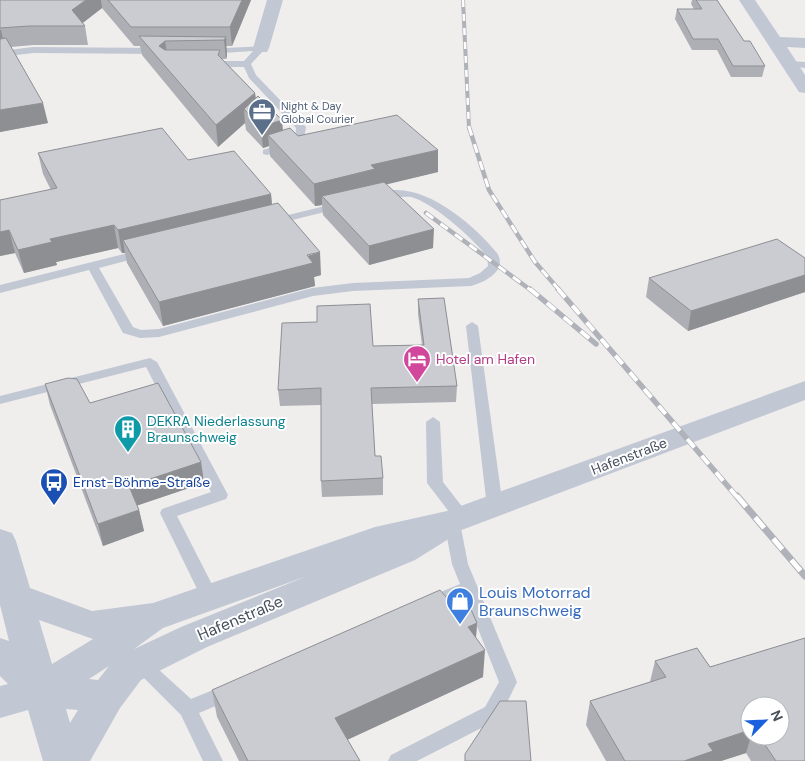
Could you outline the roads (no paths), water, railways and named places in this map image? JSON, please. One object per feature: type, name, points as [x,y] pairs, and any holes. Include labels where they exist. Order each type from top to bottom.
[{"type":"street","points":[[261,48],[275,0]]},
{"type":"street","points":[[747,0],[775,42],[798,65],[805,88]]},
{"type":"street","points":[[775,42],[805,43]]},
{"type":"street","name":"Hafenstraße","points":[[41,691],[154,618],[387,535],[457,520],[495,507],[805,390]]},
{"type":"street","name":"Hafenstraße","points":[[68,761],[107,697],[128,669],[194,637],[403,552],[457,520]]},
{"type":"street","points":[[0,541],[41,691],[63,761]]},
{"type":"street","name":"Hafenstraße","points":[[15,596],[91,625],[154,618]]},
{"type":"street","points":[[0,653],[41,691]]},
{"type":"street","points":[[0,702],[41,691],[107,697]]},
{"type":"lane","points":[[199,51],[254,50],[261,48]]},
{"type":"lane","points":[[198,65],[247,64],[261,48]]},
{"type":"lane","points":[[0,54],[33,50],[169,51]]},
{"type":"lane","points":[[247,64],[252,76],[301,128],[300,142],[266,152]]},
{"type":"lane","points":[[92,266],[128,330],[140,334],[159,333],[312,292],[471,282],[484,276],[494,267],[494,257],[486,247],[420,196],[402,192],[257,226]]},
{"type":"lane","points":[[0,289],[160,249]]},
{"type":"lane","points":[[472,326],[495,507]]},
{"type":"lane","points":[[0,400],[150,362],[220,495],[168,513],[210,598]]},
{"type":"lane","points":[[398,761],[492,713],[508,682],[460,564],[457,520],[435,483],[433,422]]},
{"type":"lane","points":[[414,610],[469,587]]},
{"type":"lane","points":[[140,663],[188,710],[213,761]]},
{"type":"lane","points":[[188,710],[242,686]]},
{"type":"railway","points":[[463,0],[469,128]]},
{"type":"railway","points":[[469,127],[489,190],[535,262],[560,291]]},
{"type":"railway","points":[[426,213],[532,291]]},
{"type":"railway","points":[[530,289],[596,344]]},
{"type":"railway","points":[[558,289],[738,498]]},
{"type":"railway","points":[[737,496],[805,576]]},
{"type":"place","name":"Night & Day Global Courier","points":[[262,136]]},
{"type":"place","name":"Hotel am Hafen","points":[[417,383]]},
{"type":"place","name":"DEKRA Niederlassung Braunschweig","points":[[128,453]]},
{"type":"place","name":"Ernst-Böhme-Straße","points":[[54,506]]},
{"type":"place","name":"Louis Motorrad Braunschweig","points":[[460,625]]}]
